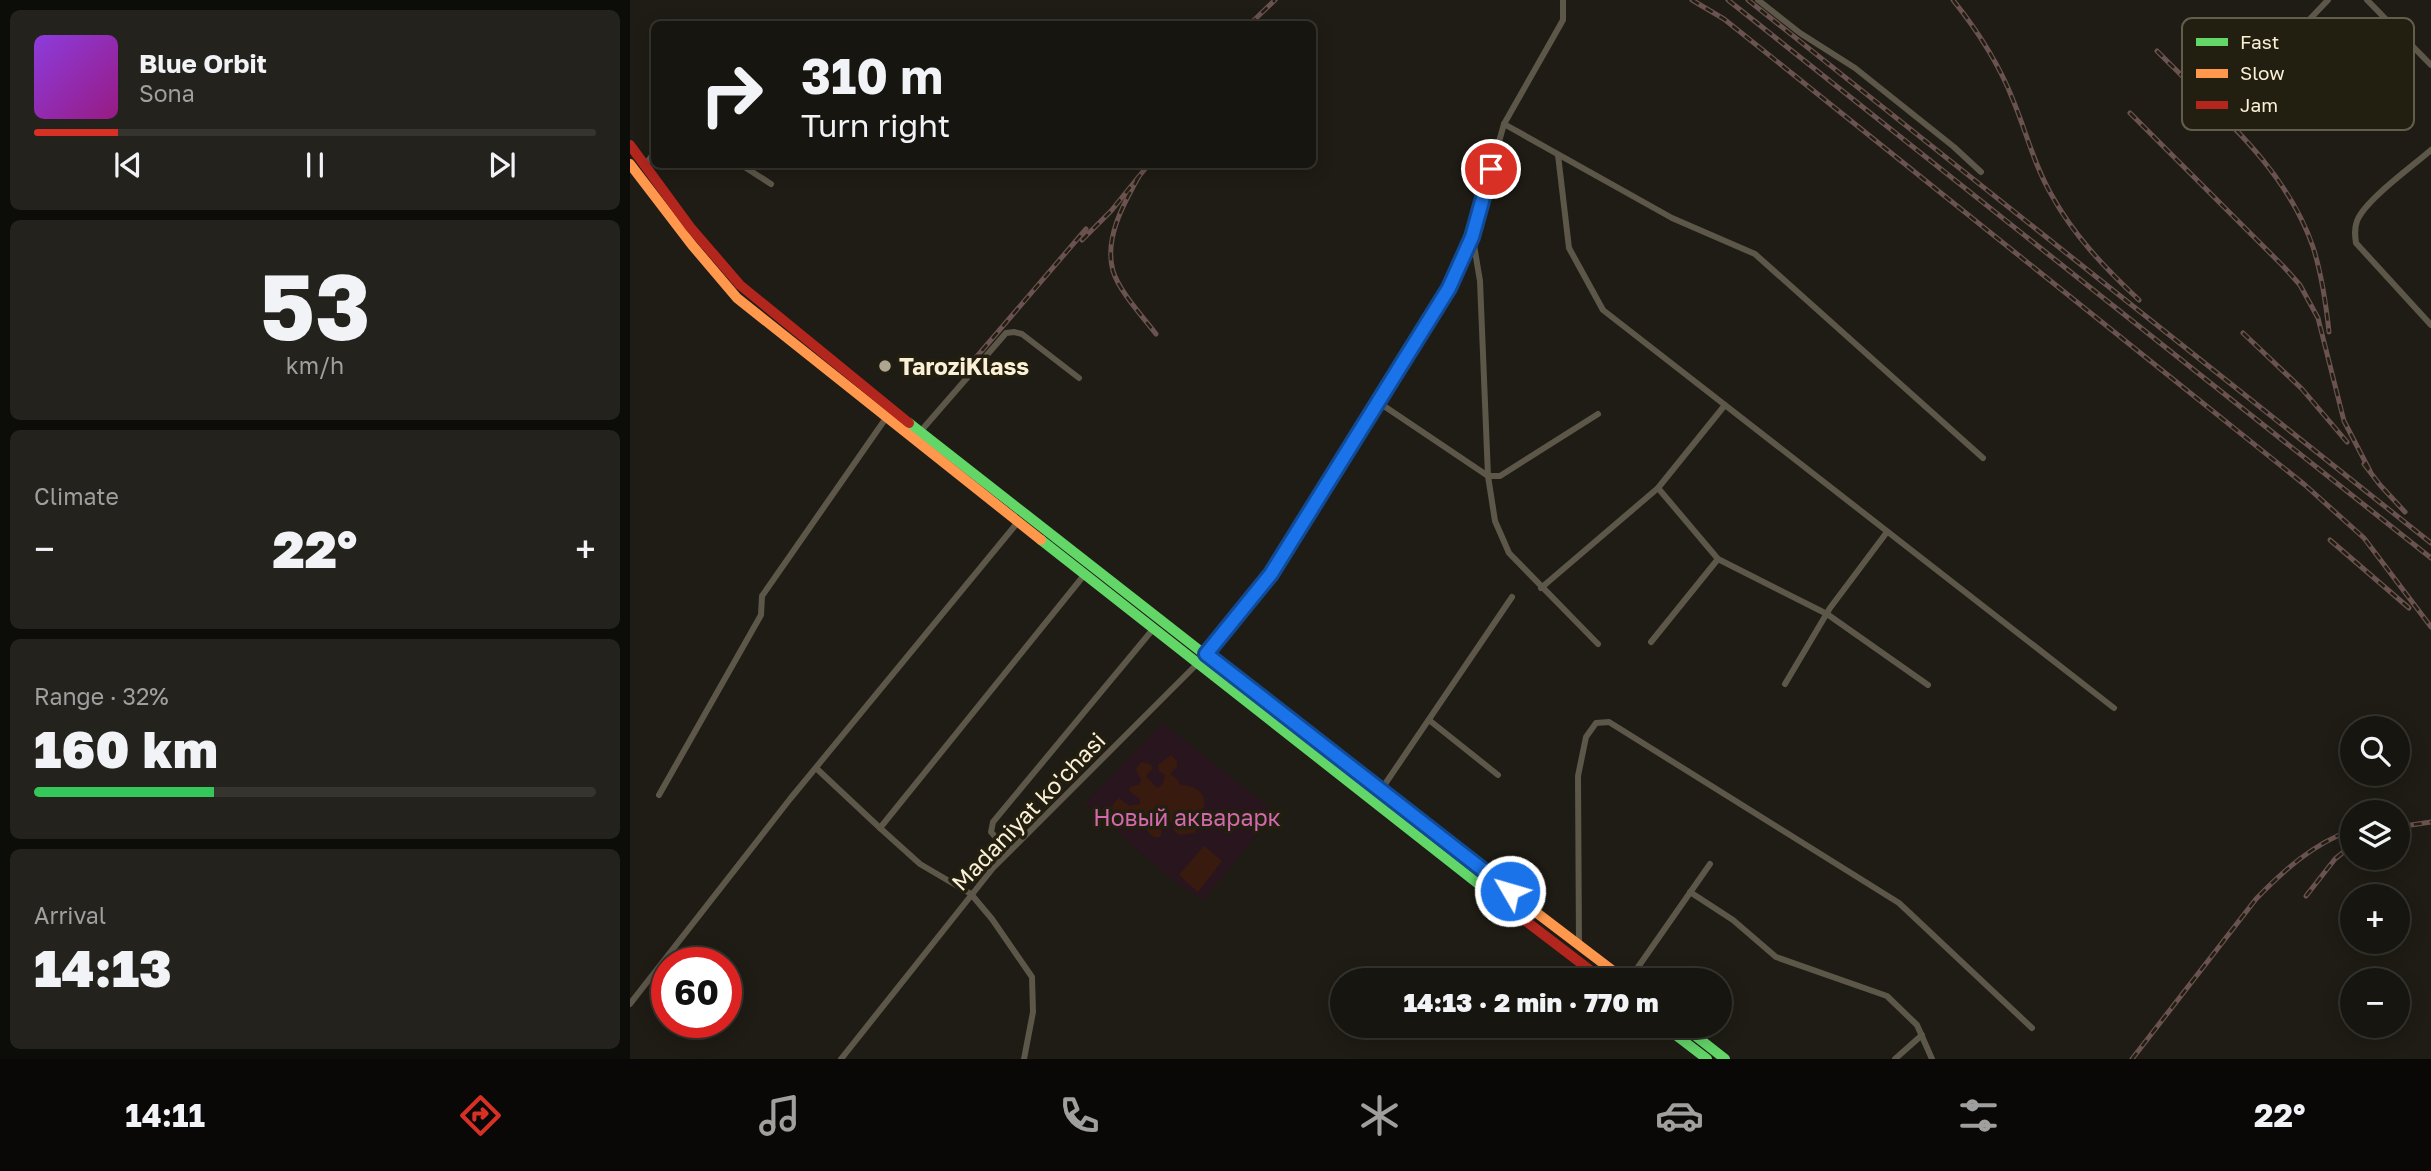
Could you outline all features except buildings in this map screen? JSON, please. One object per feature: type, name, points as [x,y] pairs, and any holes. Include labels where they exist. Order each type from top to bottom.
[{"type":"main road","points":[[630,145],[637,164],[692,245],[737,298],[1586,968]]},
{"type":"main road","points":[[637,164],[746,290],[920,432],[1579,947],[1610,968]]},
{"type":"main road","points":[[1680,1038],[1707,1059]]},
{"type":"main road","points":[[1698,1038],[1725,1059]]},
{"type":"street","name":"Madaniyat ko'chasi","points":[[841,1059],[1008,851],[1198,663],[1271,574],[1449,288],[1472,237],[1504,124],[1563,20],[1563,0]]},
{"type":"street","points":[[1758,0],[1800,33],[1855,68],[1981,172]]},
{"type":"street","points":[[2311,18],[2328,0]]},
{"type":"street","points":[[2367,0],[2385,18]]},
{"type":"street","points":[[2414,48],[2431,65]]},
{"type":"street","points":[[1504,124],[1672,218],[1755,254],[1983,458]]},
{"type":"street","points":[[2431,150],[2366,207],[2358,219],[2355,231],[2356,243],[2431,326]]},
{"type":"street","points":[[1558,155],[1569,248],[1603,310],[2114,708]]},
{"type":"street","points":[[746,168],[771,184]]},
{"type":"street","points":[[1472,237],[1480,281],[1488,476],[1495,521],[1508,553],[1598,644]]},
{"type":"street","points":[[920,432],[1006,333],[1022,334],[1079,378]]},
{"type":"street","points":[[1378,402],[1488,476],[1500,476],[1598,414]]},
{"type":"street","points":[[1541,588],[1658,488],[1725,405]]},
{"type":"street","points":[[659,795],[761,615],[762,596],[886,418]]},
{"type":"street","points":[[1658,488],[1718,559],[1827,614],[1928,685]]},
{"type":"street","points":[[630,1004],[816,768],[1018,522]]},
{"type":"street","points":[[1785,684],[1827,614],[1887,532]]},
{"type":"street","points":[[1651,642],[1718,559]]},
{"type":"street","points":[[880,828],[1085,575]]},
{"type":"street","points":[[1381,790],[1512,597]]},
{"type":"street","points":[[1008,851],[992,832],[993,822],[1154,628]]},
{"type":"street","points":[[1429,720],[1498,775]]},
{"type":"street","points":[[1579,947],[1578,776],[1586,737],[1596,723],[1609,722],[1899,903],[2032,1028]]},
{"type":"street","points":[[816,768],[920,863],[971,894],[992,919],[1032,977],[1033,1012],[1024,1059]]},
{"type":"street","points":[[1636,968],[1710,864]]},
{"type":"street","points":[[1690,892],[1733,919],[1776,957],[1887,996],[1917,1025],[1932,1059]]},
{"type":"street","points":[[1895,1059],[1922,1035]]},
{"type":"green space","name":"Новый акварарк","points":[[1163,723],[1275,812],[1203,901],[1167,876],[1085,803]]},
{"type":"shaded area","points":[[1171,755],[1177,761],[1177,767],[1170,774],[1180,785],[1190,786],[1201,793],[1204,807],[1198,811],[1200,824],[1194,833],[1180,835],[1174,831],[1172,823],[1166,820],[1162,822],[1161,835],[1158,838],[1146,829],[1146,822],[1135,817],[1122,823],[1112,808],[1119,798],[1129,806],[1140,804],[1140,799],[1129,791],[1130,787],[1140,784],[1136,769],[1141,762],[1150,764],[1153,768],[1146,776],[1157,788],[1162,785],[1165,776],[1159,772],[1158,765]]},
{"type":"shaded area","points":[[1204,846],[1222,861],[1198,892],[1179,875]]},
{"type":"railway","points":[[1253,21],[1275,0]]},
{"type":"railway","points":[[1692,0],[1724,19],[2305,485],[2364,538],[2431,627]]},
{"type":"railway","points":[[1728,0],[2431,558]]},
{"type":"railway","points":[[1748,0],[2431,543]]},
{"type":"railway","points":[[1953,0],[1979,35],[2001,73],[2045,183],[2060,209],[2091,251],[2139,300]]},
{"type":"railway","points":[[2157,51],[2182,76]]},
{"type":"railway","points":[[2130,113],[2300,285],[2318,318],[2344,421],[2370,471]]},
{"type":"railway","points":[[2236,130],[2267,165],[2301,218],[2319,268],[2329,332]]},
{"type":"railway","points":[[1082,240],[1111,211],[1146,168]]},
{"type":"railway","points":[[1138,178],[1116,223],[1111,259],[1120,287],[1156,334]]},
{"type":"railway","points":[[961,375],[1086,229]]},
{"type":"railway","points":[[2243,333],[2302,389],[2347,442]]},
{"type":"railway","points":[[2364,464],[2405,512]]},
{"type":"railway","points":[[2330,540],[2409,608]]},
{"type":"railway","points":[[2410,825],[2431,822]]},
{"type":"railway","points":[[2132,1059],[2256,899],[2300,859],[2340,835]]},
{"type":"railway","points":[[2306,896],[2340,855]]},
{"type":"traffic: fast","points":[[909,423],[1470,862]]},
{"type":"traffic: fast","points":[[1041,540],[1514,912]]},
{"type":"traffic: fast","points":[[1680,1038],[1707,1059]]},
{"type":"traffic: fast","points":[[1698,1038],[1725,1059]]},
{"type":"traffic: slow","points":[[630,164],[737,298],[1041,540]]},
{"type":"traffic: slow","points":[[1470,862],[1609,968]]},
{"type":"traffic: jam","points":[[630,145],[690,227],[740,285],[909,423]]},
{"type":"traffic: jam","points":[[1514,912],[1587,968]]},
{"type":"place","name":"TaroziKlass","points":[[885,366]]},
{"type":"route","points":[[1491,169],[1472,237],[1449,288],[1271,574],[1206,654],[1510,891]]}]
